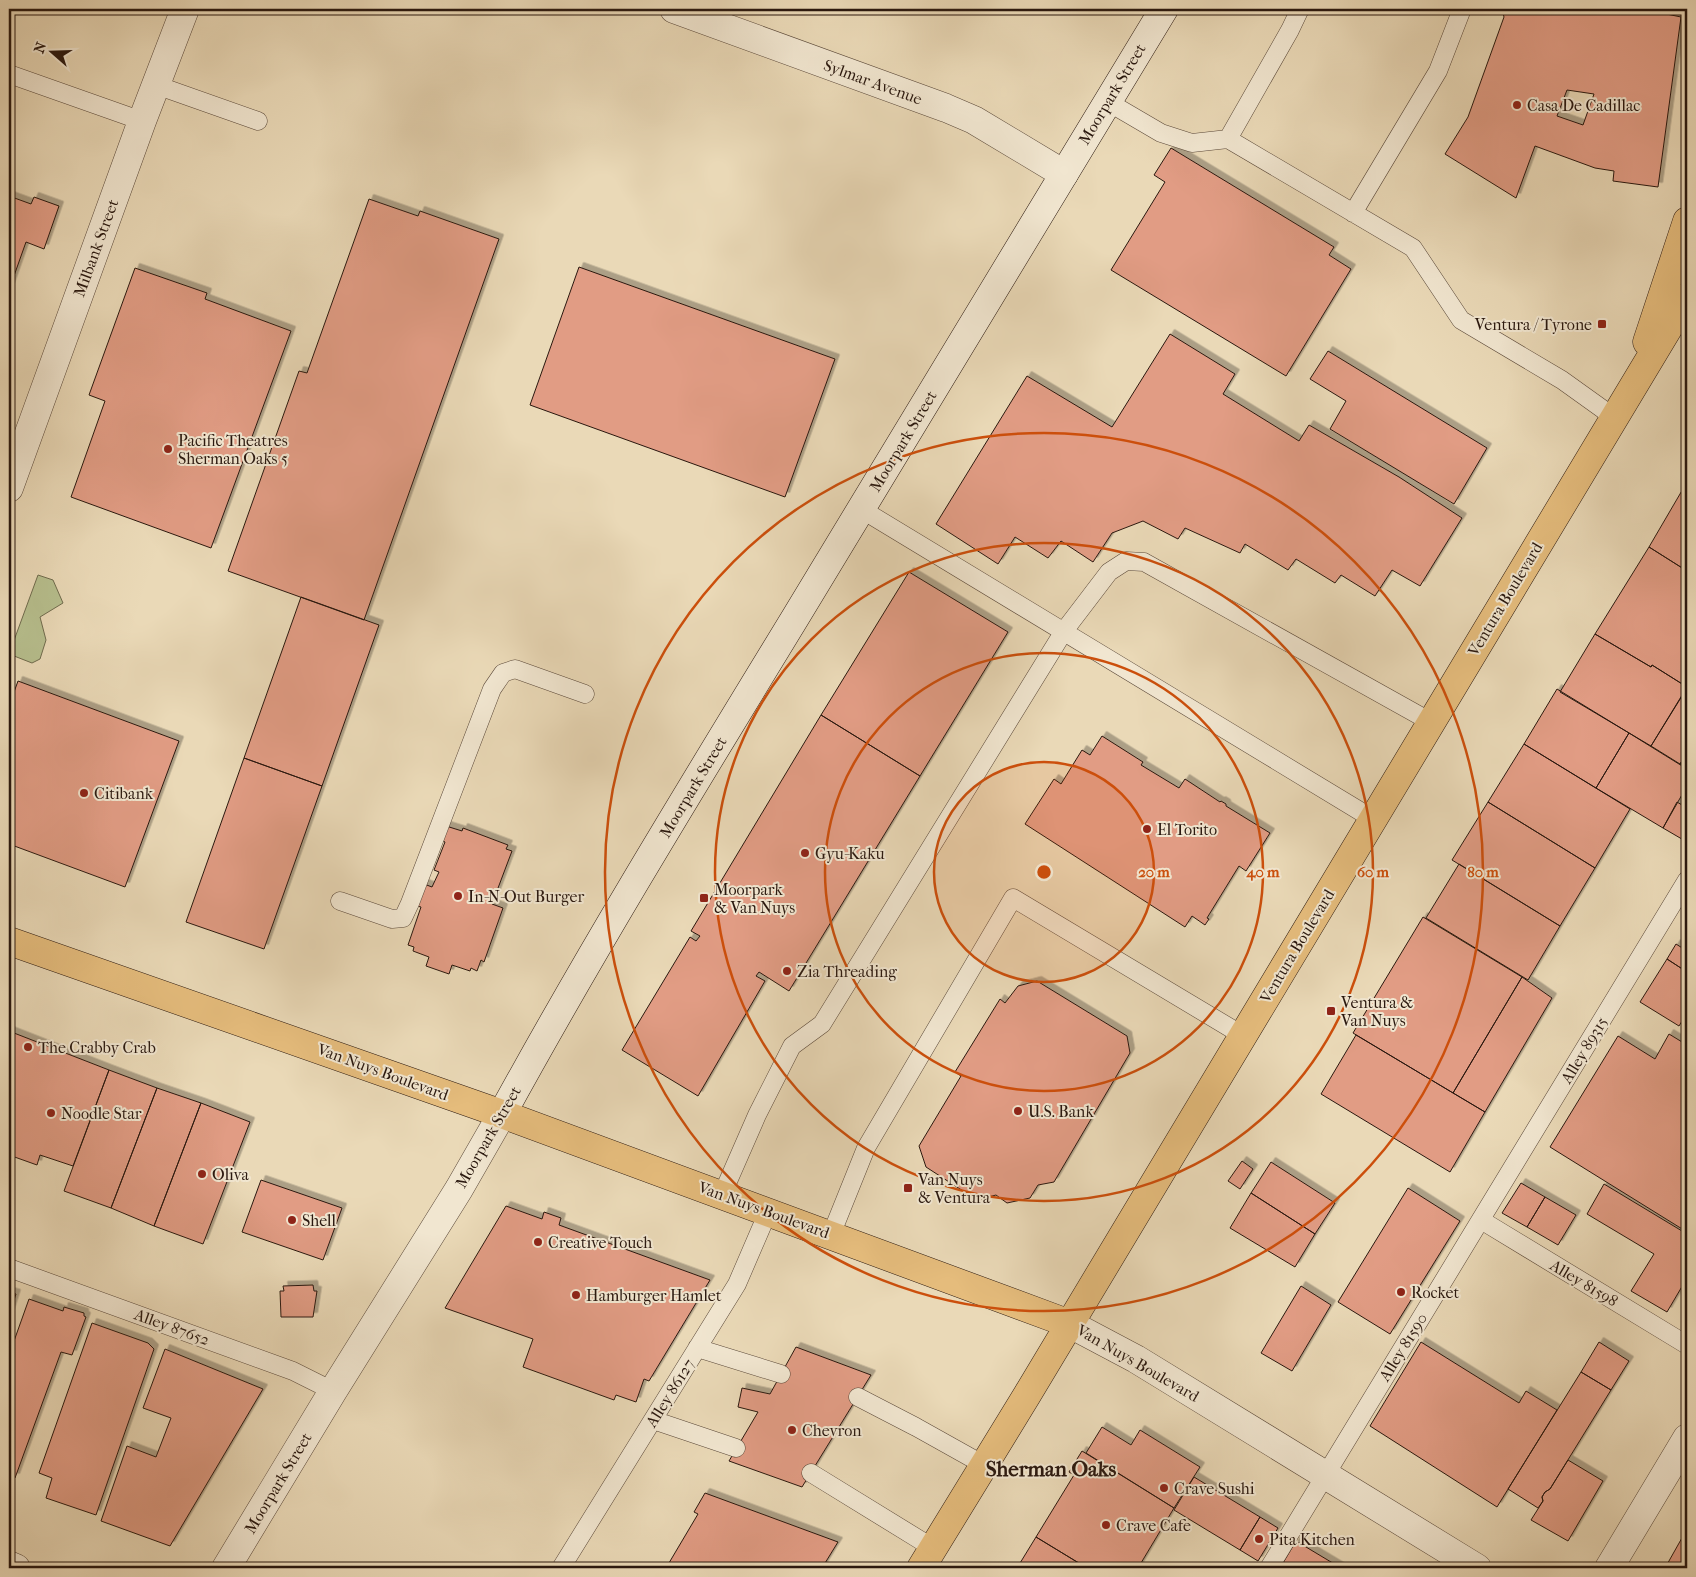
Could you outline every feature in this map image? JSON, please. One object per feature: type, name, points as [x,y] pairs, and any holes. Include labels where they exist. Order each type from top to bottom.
[{"type":"main road","points":[[1631,391],[1687,221]]},
{"type":"main road","name":"Ventura Boulevard","points":[[927,1558],[1070,1324],[1687,297]]},
{"type":"main road","name":"Van Nuys Boulevard","points":[[9,941],[502,1114],[1070,1324]]},
{"type":"street","name":"Milbank Street","points":[[9,488],[142,121],[185,9]]},
{"type":"street","name":"Sylmar Avenue","points":[[674,9],[953,111],[974,120],[1064,174]]},
{"type":"street","name":"Moorpark Street","points":[[226,1568],[332,1391],[459,1189],[538,1048],[632,888],[1164,9]]},
{"type":"street","name":"Van Nuys Boulevard","points":[[1070,1324],[1136,1359],[1477,1568]]},
{"type":"street","points":[[1609,1568],[1687,1438]]},
{"type":"street","points":[[9,1565],[16,1568]]},
{"type":"lane","points":[[1228,139],[1300,9]]},
{"type":"lane","points":[[1352,213],[1438,71],[1462,9]]},
{"type":"lane","points":[[9,74],[142,121]]},
{"type":"lane","points":[[156,85],[258,121]]},
{"type":"lane","points":[[1108,102],[1161,133],[1192,143],[1228,139],[1413,248],[1461,320],[1562,380],[1615,418]]},
{"type":"lane","points":[[861,509],[1373,819]]},
{"type":"lane","points":[[722,1195],[757,1115],[792,1046],[822,1024],[1064,631],[1109,572],[1126,561],[1144,562],[1432,722]]},
{"type":"lane","points":[[340,901],[392,919],[403,918],[492,689],[503,673],[515,669],[585,694]]},
{"type":"lane","name":"Alley 89315","points":[[1481,1220],[1687,880]]},
{"type":"lane","points":[[831,1235],[866,1148],[1013,898],[1242,1035]]},
{"type":"lane","name":"Alley 86127","points":[[561,1568],[737,1284],[768,1212]]},
{"type":"lane","name":"Alley 81598","points":[[1481,1220],[1687,1345]]},
{"type":"lane","name":"Alley 81590","points":[[1269,1568],[1481,1220]]},
{"type":"lane","name":"Alley 87652","points":[[9,1268],[293,1371],[332,1391]]},
{"type":"lane","points":[[697,1348],[781,1374]]},
{"type":"lane","points":[[858,1397],[916,1426],[984,1465]]},
{"type":"lane","points":[[653,1420],[736,1448]]},
{"type":"lane","points":[[811,1473],[927,1558]]},
{"type":"green space","points":[[38,575],[53,580],[63,603],[40,617],[46,640],[40,659],[32,663],[9,654]]},
{"type":"building","name":"Casa De Cadillac","points":[[1502,9],[1651,9],[1652,11],[1681,17],[1658,187],[1613,181],[1614,171],[1595,168],[1535,146],[1516,198],[1445,154],[1468,117],[1504,17]],"holes":[[[1567,90],[1594,94],[1583,125],[1557,116]]]},
{"type":"building","points":[[1171,148],[1334,247],[1329,255],[1351,269],[1286,376],[1111,270],[1165,182],[1154,175]]},
{"type":"building","points":[[9,196],[31,204],[34,197],[59,206],[44,249],[26,242],[9,290]]},
{"type":"building","points":[[369,199],[418,216],[420,211],[499,239],[364,620],[228,571],[299,371],[307,373]]},
{"type":"building","points":[[579,267],[835,359],[785,497],[530,405]]},
{"type":"building","name":"Pacific Theatres Sherman Oaks 5","points":[[135,268],[207,293],[205,299],[291,331],[211,548],[71,497],[105,401],[89,395]]},
{"type":"building","points":[[1170,334],[1235,374],[1223,394],[1299,441],[1309,425],[1399,477],[1462,518],[1420,586],[1392,570],[1375,596],[1341,575],[1335,583],[1296,559],[1288,570],[1245,544],[1240,553],[1185,528],[1178,539],[1143,521],[1112,533],[1093,562],[1061,541],[1048,558],[1015,537],[998,564],[936,524],[1027,376],[1112,427]]},
{"type":"building","points":[[1328,351],[1487,448],[1454,504],[1330,429],[1346,401],[1310,379]]},
{"type":"building","points":[[1687,482],[1687,571],[1649,547]]},
{"type":"building","points":[[1649,547],[1687,571],[1687,687],[1652,665],[1651,667],[1595,634]]},
{"type":"building","points":[[909,572],[1008,632],[920,776],[821,715]]},
{"type":"building","points":[[301,597],[379,625],[322,786],[244,758]]},
{"type":"building","points":[[1595,634],[1651,667],[1652,665],[1687,687],[1651,746],[1560,692]]},
{"type":"building","name":"Citibank","points":[[18,681],[179,741],[125,887],[9,844],[9,706]]},
{"type":"building","points":[[1687,688],[1687,753],[1680,764],[1651,746]]},
{"type":"building","points":[[1557,689],[1629,733],[1596,788],[1524,744]]},
{"type":"building","name":"Gyu-Kaku","points":[[821,715],[920,776],[789,991],[759,972],[756,976],[765,981],[698,1096],[622,1050],[690,937],[696,941],[700,936],[691,931]]},
{"type":"building","points":[[1629,733],[1687,769],[1687,786],[1663,828],[1596,788]]},
{"type":"building","name":"El Torito","points":[[1102,736],[1143,762],[1141,765],[1179,788],[1185,779],[1270,833],[1246,871],[1239,866],[1207,918],[1209,919],[1205,925],[1192,916],[1185,927],[1025,824],[1054,779],[1061,784],[1082,750],[1090,755]]},
{"type":"building","points":[[1524,744],[1630,809],[1595,868],[1488,802]]},
{"type":"building","points":[[1687,753],[1687,769],[1680,764]]},
{"type":"building","points":[[244,758],[322,786],[264,949],[186,922]]},
{"type":"building","points":[[1488,802],[1595,868],[1560,926],[1452,860]]},
{"type":"building","points":[[1677,802],[1687,808],[1687,842],[1663,828]]},
{"type":"building","name":"In-N-Out Burger","points":[[446,826],[462,831],[463,828],[508,845],[506,849],[512,851],[492,904],[503,908],[484,962],[481,960],[477,971],[471,968],[470,971],[452,965],[449,974],[426,966],[429,957],[413,951],[414,947],[408,945],[421,907],[417,906],[424,884],[432,887],[439,872],[434,870],[445,842],[441,840]]},
{"type":"building","points":[[1459,864],[1560,926],[1528,980],[1426,918]]},
{"type":"building","points":[[1423,917],[1522,977],[1453,1093],[1353,1033]]},
{"type":"building","points":[[1676,944],[1687,951],[1687,972],[1667,959]]},
{"type":"building","points":[[1667,959],[1687,972],[1687,1013],[1679,1026],[1640,1002]]},
{"type":"building","points":[[1522,977],[1552,998],[1485,1112],[1453,1093]]},
{"type":"building","name":"U.S. Bank","points":[[1037,981],[1127,1036],[1130,1053],[1054,1182],[1038,1185],[1030,1198],[1007,1203],[996,1195],[977,1200],[926,1167],[919,1146],[961,1076],[955,1072],[1000,999],[1005,1003],[1018,986]]},
{"type":"building","points":[[9,1031],[14,1033],[9,1048]]},
{"type":"building","name":"Noodle Star","points":[[14,1033],[109,1070],[73,1166],[40,1155],[37,1165],[9,1155],[9,1048]]},
{"type":"building","points":[[1669,1034],[1687,1045],[1687,1232],[1550,1147],[1618,1036],[1655,1059]]},
{"type":"building","points":[[1356,1035],[1485,1112],[1450,1172],[1321,1094]]},
{"type":"building","points":[[109,1070],[157,1088],[111,1208],[64,1191]]},
{"type":"building","points":[[157,1088],[201,1103],[154,1226],[111,1208]]},
{"type":"building","name":"Oliva","points":[[201,1103],[250,1122],[203,1244],[154,1226]]},
{"type":"building","points":[[1242,1161],[1253,1169],[1240,1189],[1228,1181]]},
{"type":"building","points":[[1271,1162],[1335,1203],[1315,1234],[1251,1193]]},
{"type":"building","name":"Shell","points":[[261,1180],[342,1208],[323,1260],[242,1232]]},
{"type":"building","points":[[1521,1183],[1545,1197],[1527,1227],[1502,1213]]},
{"type":"building","points":[[1604,1184],[1687,1234],[1687,1278],[1667,1312],[1631,1291],[1654,1254],[1587,1214]]},
{"type":"building","points":[[1408,1188],[1460,1221],[1390,1334],[1338,1302]]},
{"type":"building","points":[[1251,1193],[1315,1234],[1295,1267],[1230,1228]]},
{"type":"building","points":[[1545,1197],[1576,1215],[1558,1245],[1527,1227]]},
{"type":"building","name":"Hamburger Hamlet","points":[[506,1206],[542,1219],[544,1212],[561,1218],[559,1225],[710,1280],[649,1381],[644,1379],[636,1402],[616,1395],[614,1400],[523,1367],[533,1339],[445,1308]]},
{"type":"building","points":[[313,1285],[314,1291],[317,1291],[313,1317],[281,1317],[280,1291],[284,1291],[283,1286]]},
{"type":"building","points":[[1301,1286],[1331,1305],[1292,1371],[1261,1353]]},
{"type":"building","points":[[9,1292],[16,1294],[9,1316]]},
{"type":"building","points":[[29,1299],[63,1311],[64,1307],[84,1313],[86,1317],[72,1355],[61,1352],[15,1478],[9,1476],[9,1355]]},
{"type":"building","points":[[92,1323],[148,1343],[154,1349],[96,1515],[46,1498],[52,1478],[39,1473]]},
{"type":"building","points":[[1421,1342],[1519,1403],[1526,1391],[1557,1410],[1497,1507],[1370,1426]]},
{"type":"building","points":[[1599,1342],[1629,1361],[1611,1390],[1581,1372]]},
{"type":"building","name":"Chevron","points":[[796,1347],[871,1375],[802,1487],[729,1461],[758,1412],[738,1407],[742,1388],[770,1394]]},
{"type":"building","points":[[165,1349],[263,1389],[170,1546],[101,1521],[127,1446],[156,1457],[171,1418],[143,1408]]},
{"type":"building","points":[[1581,1372],[1611,1390],[1550,1489],[1545,1492],[1542,1497],[1543,1501],[1538,1508],[1508,1489]]},
{"type":"building","name":"Crave Sushi","points":[[1102,1427],[1131,1445],[1140,1430],[1200,1467],[1174,1508],[1086,1453]]},
{"type":"building","points":[[1082,1451],[1174,1508],[1138,1568],[1087,1568],[1036,1537],[1074,1475],[1069,1472]]},
{"type":"building","points":[[1568,1460],[1603,1481],[1568,1541],[1531,1520],[1543,1501],[1542,1497],[1545,1492],[1550,1489]]},
{"type":"building","points":[[1194,1477],[1260,1517],[1240,1550],[1174,1510]]},
{"type":"building","points":[[705,1493],[838,1542],[822,1568],[666,1568],[698,1514],[694,1512]]},
{"type":"building","name":"Pita Kitchen","points":[[1260,1517],[1278,1528],[1258,1561],[1240,1550]]},
{"type":"building","points":[[1687,1529],[1687,1568],[1665,1568]]},
{"type":"building","points":[[1036,1537],[1087,1568],[1017,1568]]},
{"type":"building","points":[[1296,1541],[1341,1568],[1280,1568]]},
{"type":"place","name":"Casa De Cadillac","points":[[1517,105]]},
{"type":"place","name":"Ventura / Tyrone","points":[[1602,324]]},
{"type":"place","name":"Pacific Theatres Sherman Oaks 5","points":[[168,449]]},
{"type":"place","name":"Citibank","points":[[84,793]]},
{"type":"place","name":"El Torito","points":[[1147,829]]},
{"type":"place","name":"Gyu-Kaku","points":[[805,853]]},
{"type":"place","name":"In-N-Out Burger","points":[[458,896]]},
{"type":"place","name":"Moorpark & Van Nuys","points":[[704,898]]},
{"type":"place","name":"Zia Threading","points":[[787,971]]},
{"type":"place","name":"Ventura & Van Nuys","points":[[1331,1011]]},
{"type":"place","name":"The Crabby Crab","points":[[28,1047]]},
{"type":"place","name":"U.S. Bank","points":[[1018,1111]]},
{"type":"place","name":"Noodle Star","points":[[51,1113]]},
{"type":"place","name":"Oliva","points":[[202,1174]]},
{"type":"place","name":"Van Nuys & Ventura","points":[[908,1188]]},
{"type":"place","name":"Shell","points":[[292,1220]]},
{"type":"place","name":"Creative Touch","points":[[538,1242]]},
{"type":"place","name":"Rocket","points":[[1401,1292]]},
{"type":"place","name":"Hamburger Hamlet","points":[[576,1295]]},
{"type":"place","name":"Chevron","points":[[792,1430]]},
{"type":"place","name":"Crave Sushi","points":[[1164,1488]]},
{"type":"place","name":"Crave Cafe","points":[[1106,1525]]},
{"type":"place","name":"Pita Kitchen","points":[[1259,1539]]},
{"type":"district","name":"Sherman Oaks","points":[[1051,1469]]}]
